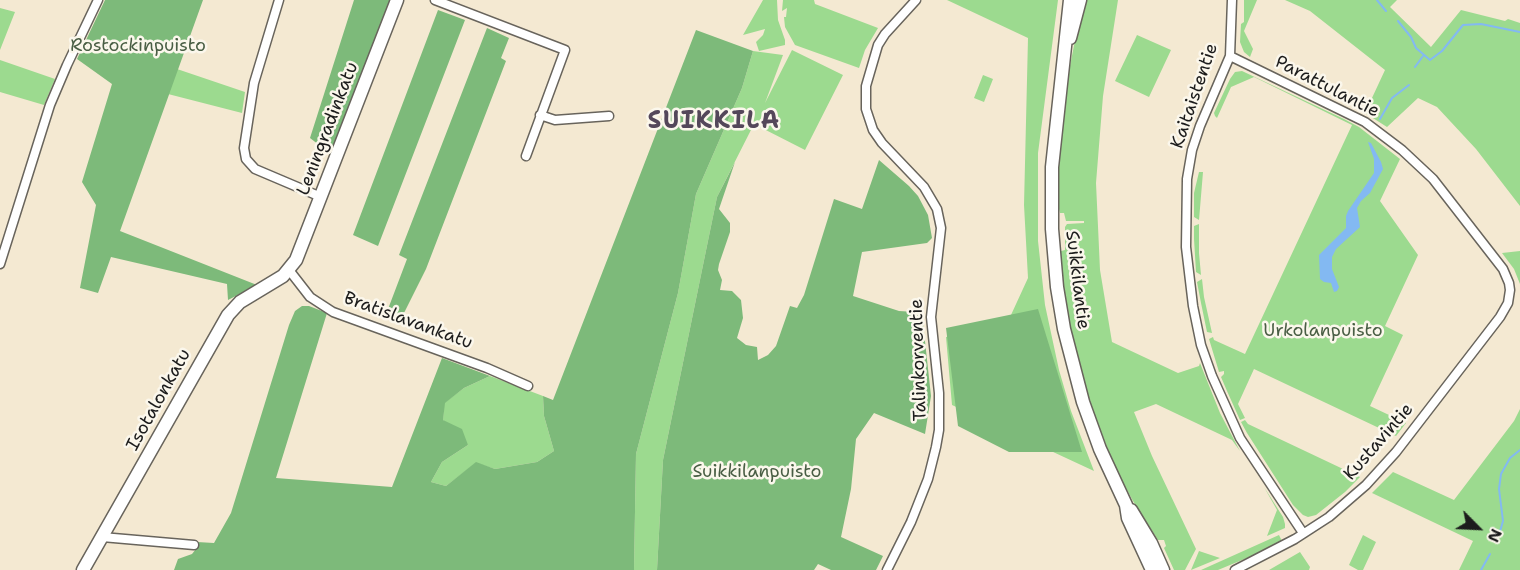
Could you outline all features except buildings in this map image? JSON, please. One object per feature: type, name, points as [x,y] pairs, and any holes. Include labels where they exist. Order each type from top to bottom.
[{"type":"main road","name":"Leningradinkatu","points":[[289,270],[300,253],[397,0]]},
{"type":"main road","name":"Suikkilantie","points":[[1070,0],[1052,167],[1052,229],[1057,287],[1064,329],[1083,402],[1100,449],[1126,505],[1128,518],[1152,570]]},
{"type":"main road","name":"Suikkilantie","points":[[1066,50],[1080,0]]},
{"type":"main road","name":"Isotalonkatu","points":[[83,570],[228,315],[240,302],[279,279],[289,270]]},
{"type":"main road","name":"Suikkilantie","points":[[1126,505],[1133,512],[1151,543],[1163,570]]},
{"type":"street","points":[[0,264],[50,105],[99,0]]},
{"type":"street","points":[[279,0],[254,83],[244,148],[249,164],[255,169],[321,197]]},
{"type":"street","points":[[435,0],[565,50],[526,156]]},
{"type":"street","name":"Talinkorventie","points":[[887,570],[911,522],[928,478],[938,438],[939,393],[931,317],[941,228],[938,209],[924,187],[873,130],[866,110],[866,86],[878,45],[885,33],[916,0]]},
{"type":"street","name":"Kaitaistentie","points":[[1232,0],[1230,56],[1200,126],[1192,150],[1187,179],[1186,247],[1193,306],[1212,376],[1240,438],[1303,533]]},
{"type":"street","name":"Parattulantie","points":[[1230,56],[1365,122],[1402,150],[1433,179],[1503,269],[1509,283],[1510,296]]},
{"type":"street","points":[[540,115],[555,120],[609,116]]},
{"type":"street","name":"Bratislavankatu","points":[[289,270],[310,297],[333,312],[487,368],[528,386]]},
{"type":"street","name":"Kustavintie","points":[[1235,570],[1329,517],[1366,485],[1396,452],[1500,317],[1510,296]]},
{"type":"street","points":[[102,537],[194,545]]},
{"type":"green space","name":"Rostockinpuisto","points":[[105,0],[203,0],[120,231],[257,285],[228,300],[227,284],[111,257],[98,293],[80,288],[96,205],[82,182],[112,84],[77,59]]},
{"type":"green space","points":[[354,0],[389,0],[390,4],[332,155],[310,138]]},
{"type":"green space","points":[[763,0],[777,0],[778,20],[785,45],[759,51],[756,42],[765,29],[743,35]]},
{"type":"green space","points":[[783,0],[814,0],[815,4],[878,28],[865,50],[859,68],[795,45],[785,27],[784,17],[786,17],[787,8],[782,11]]},
{"type":"green space","points":[[947,0],[1058,0],[1038,153],[1038,241],[1045,305],[1059,370],[1071,411],[1094,471],[952,405],[946,337],[1005,328],[1028,278],[1024,205],[1028,38]]},
{"type":"green space","points":[[1083,0],[1118,0],[1103,96],[1096,183],[1100,270],[1112,342],[1178,373],[1199,366],[1200,363],[1220,413],[1240,451],[1232,440],[1156,404],[1134,412],[1196,549],[1185,570],[1174,570],[1164,548],[1166,546],[1164,540],[1158,540],[1116,470],[1087,396],[1068,319],[1060,267],[1061,251],[1065,250],[1067,224],[1084,223],[1084,221],[1066,221],[1064,213],[1060,213],[1056,196],[1057,171],[1067,81]]},
{"type":"green space","points":[[1244,0],[1257,0],[1244,31],[1253,49],[1250,57],[1244,52],[1240,42],[1241,24],[1244,22]]},
{"type":"green space","points":[[1285,0],[1397,0],[1390,7],[1431,47],[1461,10],[1520,23],[1520,206],[1476,149],[1437,107],[1418,98],[1387,127],[1365,113],[1385,70],[1310,11]]},
{"type":"green space","points":[[0,8],[15,12],[0,50]]},
{"type":"green space","points":[[438,10],[465,20],[378,246],[353,235]]},
{"type":"green space","points":[[487,28],[509,38],[501,58],[506,61],[426,269],[399,323],[385,317],[407,259],[399,255]]},
{"type":"green space","points":[[696,30],[753,51],[742,88],[696,194],[678,293],[636,454],[634,570],[174,570],[178,559],[192,554],[197,542],[214,543],[231,513],[289,325],[295,311],[302,306],[309,306],[327,313],[276,478],[392,487],[442,358],[490,376],[464,388],[445,403],[443,420],[462,429],[468,445],[442,462],[431,482],[446,486],[476,462],[495,469],[537,462],[554,451],[544,416],[543,396],[553,400]]},
{"type":"green space","points":[[1137,35],[1171,50],[1149,97],[1115,81]]},
{"type":"green space","points":[[792,50],[843,75],[805,150],[754,124],[717,197],[663,460],[657,570],[634,570],[636,454],[678,293],[696,194],[742,88],[753,51],[783,55],[765,103]]},
{"type":"green space","points":[[0,60],[55,79],[44,105],[0,92]]},
{"type":"green space","points":[[177,69],[245,92],[242,113],[168,94]]},
{"type":"green space","name":"Urkolanpuisto","points":[[1242,71],[1359,127],[1400,159],[1380,201],[1418,255],[1385,326],[1403,335],[1370,406],[1406,423],[1396,436],[1254,369],[1238,404],[1245,418],[1240,420],[1221,377],[1224,371],[1219,372],[1209,339],[1213,337],[1214,340],[1245,354],[1352,125],[1254,77],[1231,87],[1217,118],[1214,113],[1230,79],[1235,72]]},
{"type":"green space","points":[[983,75],[993,79],[984,102],[974,98]]},
{"type":"green space","name":"Suikkilanpuisto","points":[[879,160],[918,196],[928,215],[932,238],[927,243],[862,252],[853,296],[899,311],[915,312],[923,323],[931,396],[925,434],[874,413],[856,439],[851,489],[841,537],[883,556],[876,570],[831,570],[818,564],[814,570],[657,570],[663,460],[717,197],[735,162],[719,209],[730,223],[730,232],[718,270],[722,280],[720,290],[732,291],[741,300],[743,318],[737,338],[746,345],[757,347],[758,360],[768,355],[776,346],[790,306],[797,308],[804,295],[834,199],[862,209]]},
{"type":"green space","points":[[1199,172],[1203,172],[1199,220],[1194,217],[1194,193]]},
{"type":"green space","points":[[1199,224],[1201,275],[1196,272],[1194,239],[1194,226]]},
{"type":"green space","points":[[1520,251],[1520,284],[1514,269],[1502,253]]},
{"type":"green space","points":[[1202,279],[1212,333],[1207,332],[1197,282]]},
{"type":"green space","points":[[1038,309],[1082,452],[1009,452],[958,426],[946,328]]},
{"type":"green space","points":[[490,376],[543,396],[544,416],[554,451],[537,462],[495,469],[476,463],[446,486],[431,482],[442,462],[468,445],[443,420],[444,403],[464,388]]},
{"type":"green space","points":[[1520,409],[1520,570],[1459,570],[1473,541],[1372,493],[1393,472],[1454,500],[1514,421]]},
{"type":"green space","points":[[1245,420],[1248,424],[1360,477],[1316,515],[1308,517],[1303,515],[1293,505],[1247,433],[1241,422]]},
{"type":"green space","points":[[1264,487],[1285,524],[1285,528],[1267,536],[1277,510]]},
{"type":"green space","points":[[1279,535],[1282,541],[1266,550],[1218,570],[1201,570]]},
{"type":"green space","points":[[1363,535],[1376,542],[1363,570],[1358,570],[1349,565]]},
{"type":"green space","points":[[1199,551],[1220,558],[1191,570]]},
{"type":"green space","points":[[1300,552],[1310,567],[1309,570],[1269,570]]},
{"type":"water","points":[[1368,142],[1371,143],[1383,169],[1370,193],[1357,208],[1360,227],[1336,249],[1332,257],[1332,269],[1339,287],[1334,292],[1331,283],[1320,279],[1319,255],[1346,228],[1348,211],[1374,173],[1374,159]]},
{"type":"waterway","points":[[1377,0],[1386,11]]},
{"type":"waterway","points":[[1398,21],[1411,37],[1416,48],[1430,60],[1442,51],[1463,25],[1481,24],[1520,32]]},
{"type":"waterway","points":[[1415,67],[1423,56]]},
{"type":"waterway","points":[[1380,119],[1392,98],[1409,85]]},
{"type":"waterway","points":[[1499,535],[1503,521],[1499,489],[1501,474],[1510,458],[1520,450]]},
{"type":"waterway","points":[[1481,570],[1490,554]]},
{"type":"district","name":"SUIKKILA","points":[[714,122]]}]
